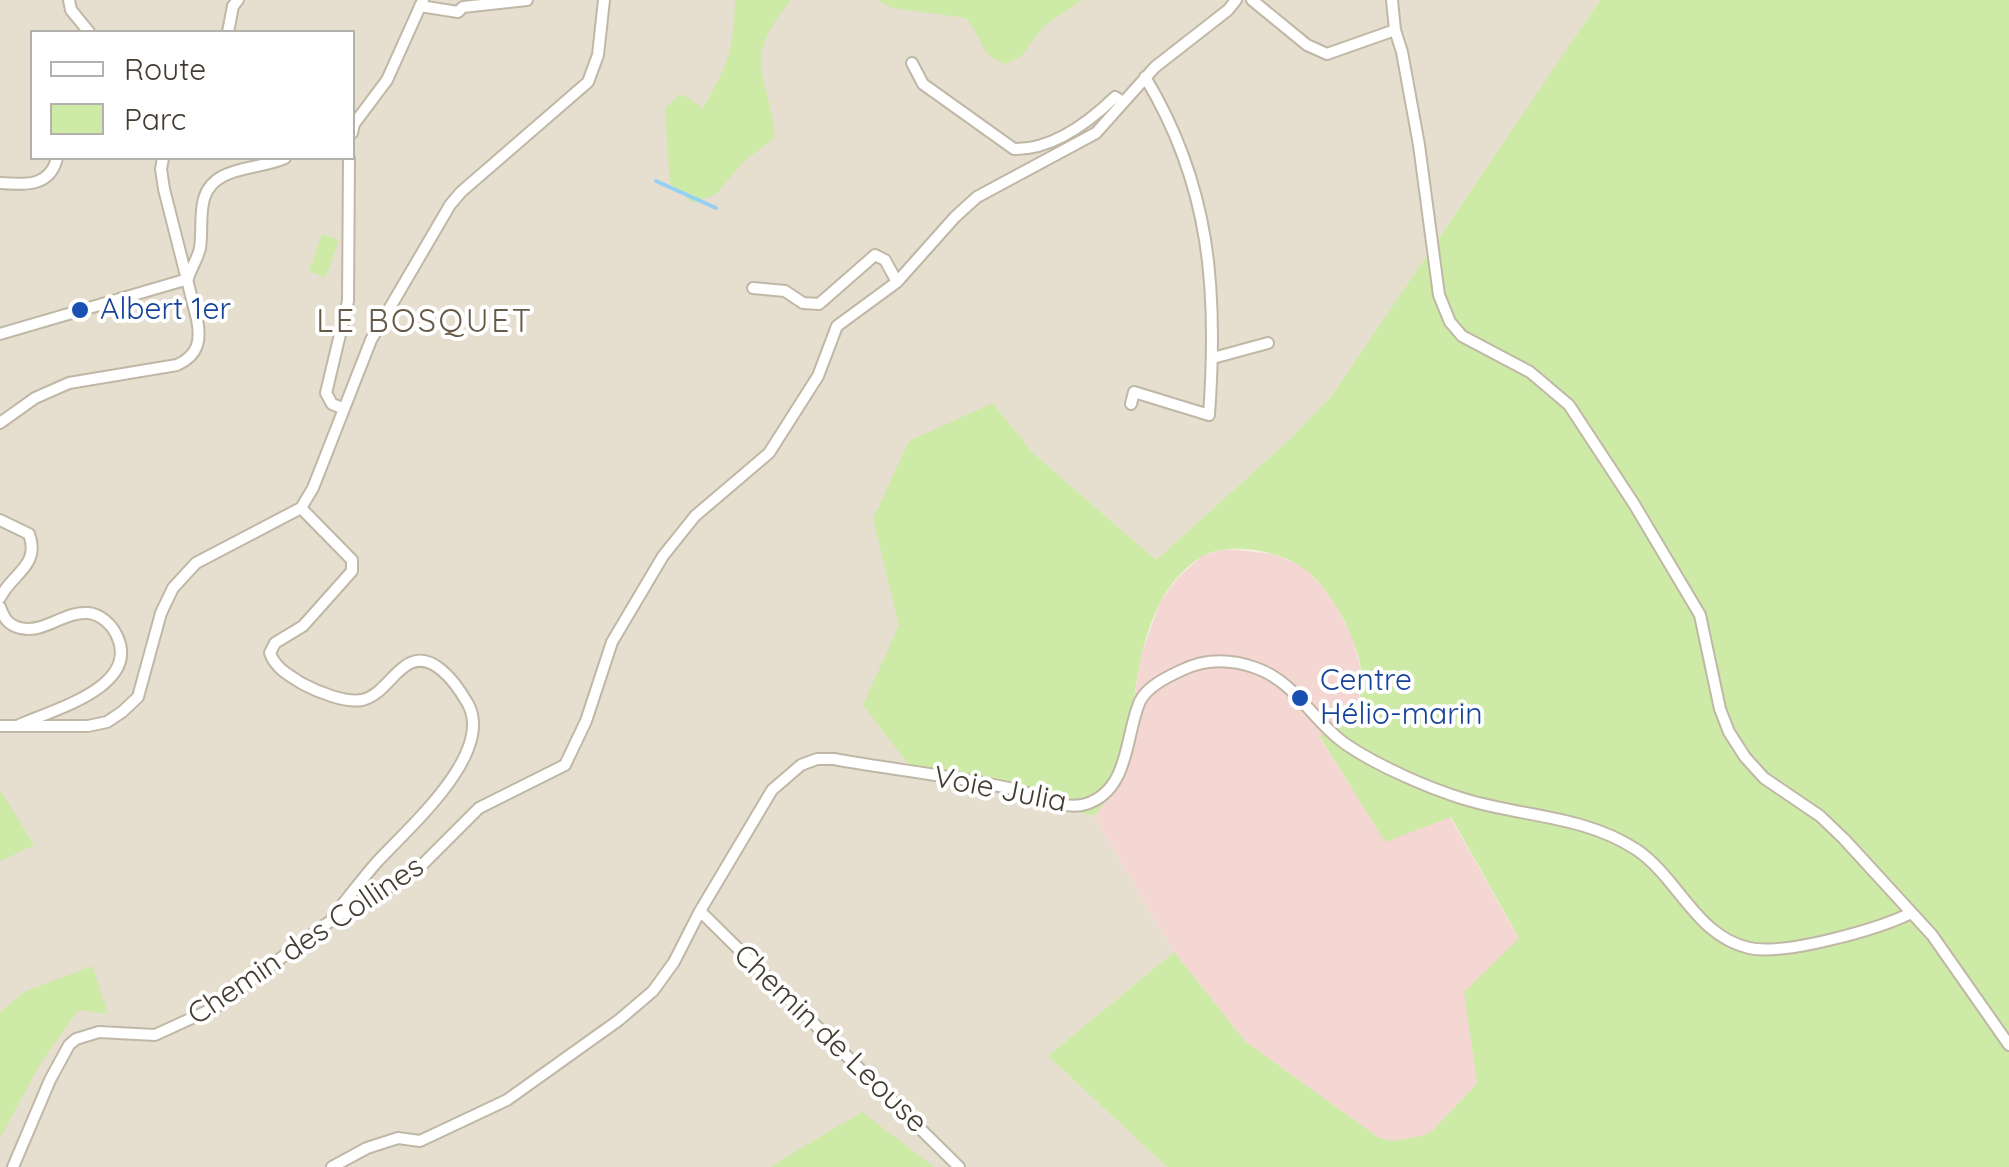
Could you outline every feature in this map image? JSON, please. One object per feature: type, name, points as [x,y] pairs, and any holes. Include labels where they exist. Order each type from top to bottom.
[{"type":"street","points":[[69,0],[71,10],[87,30]]},
{"type":"street","points":[[228,30],[238,0]]},
{"type":"street","points":[[355,124],[387,80],[422,3],[458,12],[463,7],[527,0]]},
{"type":"street","points":[[0,726],[88,726],[107,722],[122,712],[138,697],[161,613],[173,588],[196,563],[301,508],[371,340],[450,204],[588,82],[598,55],[604,0]]},
{"type":"street","name":"Chemin des Collines","points":[[13,1167],[50,1080],[76,1039],[99,1032],[155,1035],[190,1021],[236,993],[326,924],[416,871],[479,808],[565,766],[586,721],[612,642],[675,538],[769,453],[818,376],[837,326],[897,282],[968,204],[1087,140],[1145,77],[1236,0]]},
{"type":"street","points":[[1252,0],[1307,45],[1326,54],[1395,30]]},
{"type":"street","points":[[1392,0],[1419,145],[1439,295],[1450,322],[1462,336],[1530,372],[1569,405],[1634,504],[1700,616],[1720,709],[1745,756],[1764,778],[1820,816],[1932,935],[2009,1045]]},
{"type":"street","points":[[912,62],[923,84],[1014,150],[1028,150],[1086,125],[1114,97],[1124,102]]},
{"type":"street","points":[[1132,404],[1134,392],[1209,416],[1213,358],[1203,222],[1189,164],[1145,77]]},
{"type":"street","points":[[0,183],[37,183],[47,178],[56,160]]},
{"type":"street","points":[[0,423],[55,388],[187,360],[197,349],[200,335],[164,189],[162,160]]},
{"type":"street","points":[[188,279],[200,247],[202,204],[212,184],[226,174],[281,160]]},
{"type":"street","points":[[342,408],[332,404],[326,393],[348,301],[349,160]]},
{"type":"street","points":[[753,288],[785,291],[803,303],[819,304],[875,255],[885,260],[897,282]]},
{"type":"street","points":[[0,334],[188,279]]},
{"type":"street","points":[[1213,358],[1268,343]]},
{"type":"street","points":[[301,508],[352,560],[352,571],[303,626],[274,643],[270,653],[273,662],[316,691],[360,700],[374,695],[407,664],[418,660],[432,664],[458,686],[473,713],[470,745],[436,802],[376,863],[326,924]]},
{"type":"street","points":[[0,520],[29,534],[34,546],[31,561],[0,598]]},
{"type":"street","points":[[0,607],[7,622],[33,630],[76,614],[92,613],[105,620],[121,648],[120,664],[108,682],[14,728]]},
{"type":"street","name":"Voie Julia","points":[[332,1167],[367,1148],[398,1138],[420,1141],[507,1100],[653,992],[772,790],[801,766],[817,760],[834,760],[1014,790],[1070,806],[1082,805],[1099,798],[1121,771],[1141,700],[1150,689],[1196,664],[1245,664],[1275,676],[1346,744],[1393,769],[1464,799],[1552,816],[1598,831],[1638,851],[1711,929],[1750,948],[1802,946],[1895,921],[1911,913]]},
{"type":"street","name":"Chemin de Leouse","points":[[700,911],[960,1167]]},
{"type":"shaded area","points":[[0,0],[1600,0],[1331,397],[1156,560],[1033,453],[993,403],[873,519],[900,625],[864,705],[910,767],[1094,816],[1174,952],[1048,1056],[1167,1167],[0,1167]]},
{"type":"shaded area","points":[[1225,549],[1273,554],[1302,566],[1321,585],[1353,639],[1361,689],[1356,706],[1320,738],[1385,841],[1450,817],[1519,939],[1465,993],[1477,1083],[1422,1137],[1393,1141],[1379,1138],[1245,1041],[1174,952],[1094,816],[1121,779],[1141,656],[1160,602],[1202,556]]},
{"type":"green space","points":[[735,0],[791,0],[775,22],[762,54],[761,68],[775,138],[745,160],[716,194],[693,203],[670,184],[665,108],[681,94],[703,108],[728,57]]},
{"type":"green space","points":[[877,0],[1082,0],[1044,26],[1021,56],[1006,64],[986,51],[966,18],[893,8]]},
{"type":"green space","points":[[1600,0],[2009,0],[2009,1167],[1167,1167],[1048,1056],[1174,952],[1245,1041],[1379,1138],[1393,1141],[1432,1131],[1477,1083],[1464,992],[1519,938],[1451,817],[1385,842],[1320,737],[1354,708],[1361,693],[1362,674],[1350,632],[1339,612],[1302,567],[1266,552],[1224,549],[1201,557],[1182,573],[1155,613],[1147,637],[1123,775],[1094,816],[910,767],[863,705],[899,625],[873,519],[909,441],[993,403],[1033,453],[1156,560],[1331,397]]},
{"type":"green space","points":[[322,234],[339,240],[325,278],[309,271]]},
{"type":"green space","points":[[0,790],[34,845],[0,861]]},
{"type":"green space","points":[[92,966],[108,1014],[78,1010],[40,1064],[0,1138],[0,1012],[26,991]]},
{"type":"green space","points":[[862,1112],[934,1167],[772,1167],[773,1165]]},
{"type":"waterway","points":[[656,181],[716,208]]},
{"type":"place","name":"Albert 1er","points":[[80,310]]},
{"type":"place","name":"Centre Hélio-marin","points":[[1300,698]]},
{"type":"district","name":"LE BOSQUET","points":[[425,322]]}]
